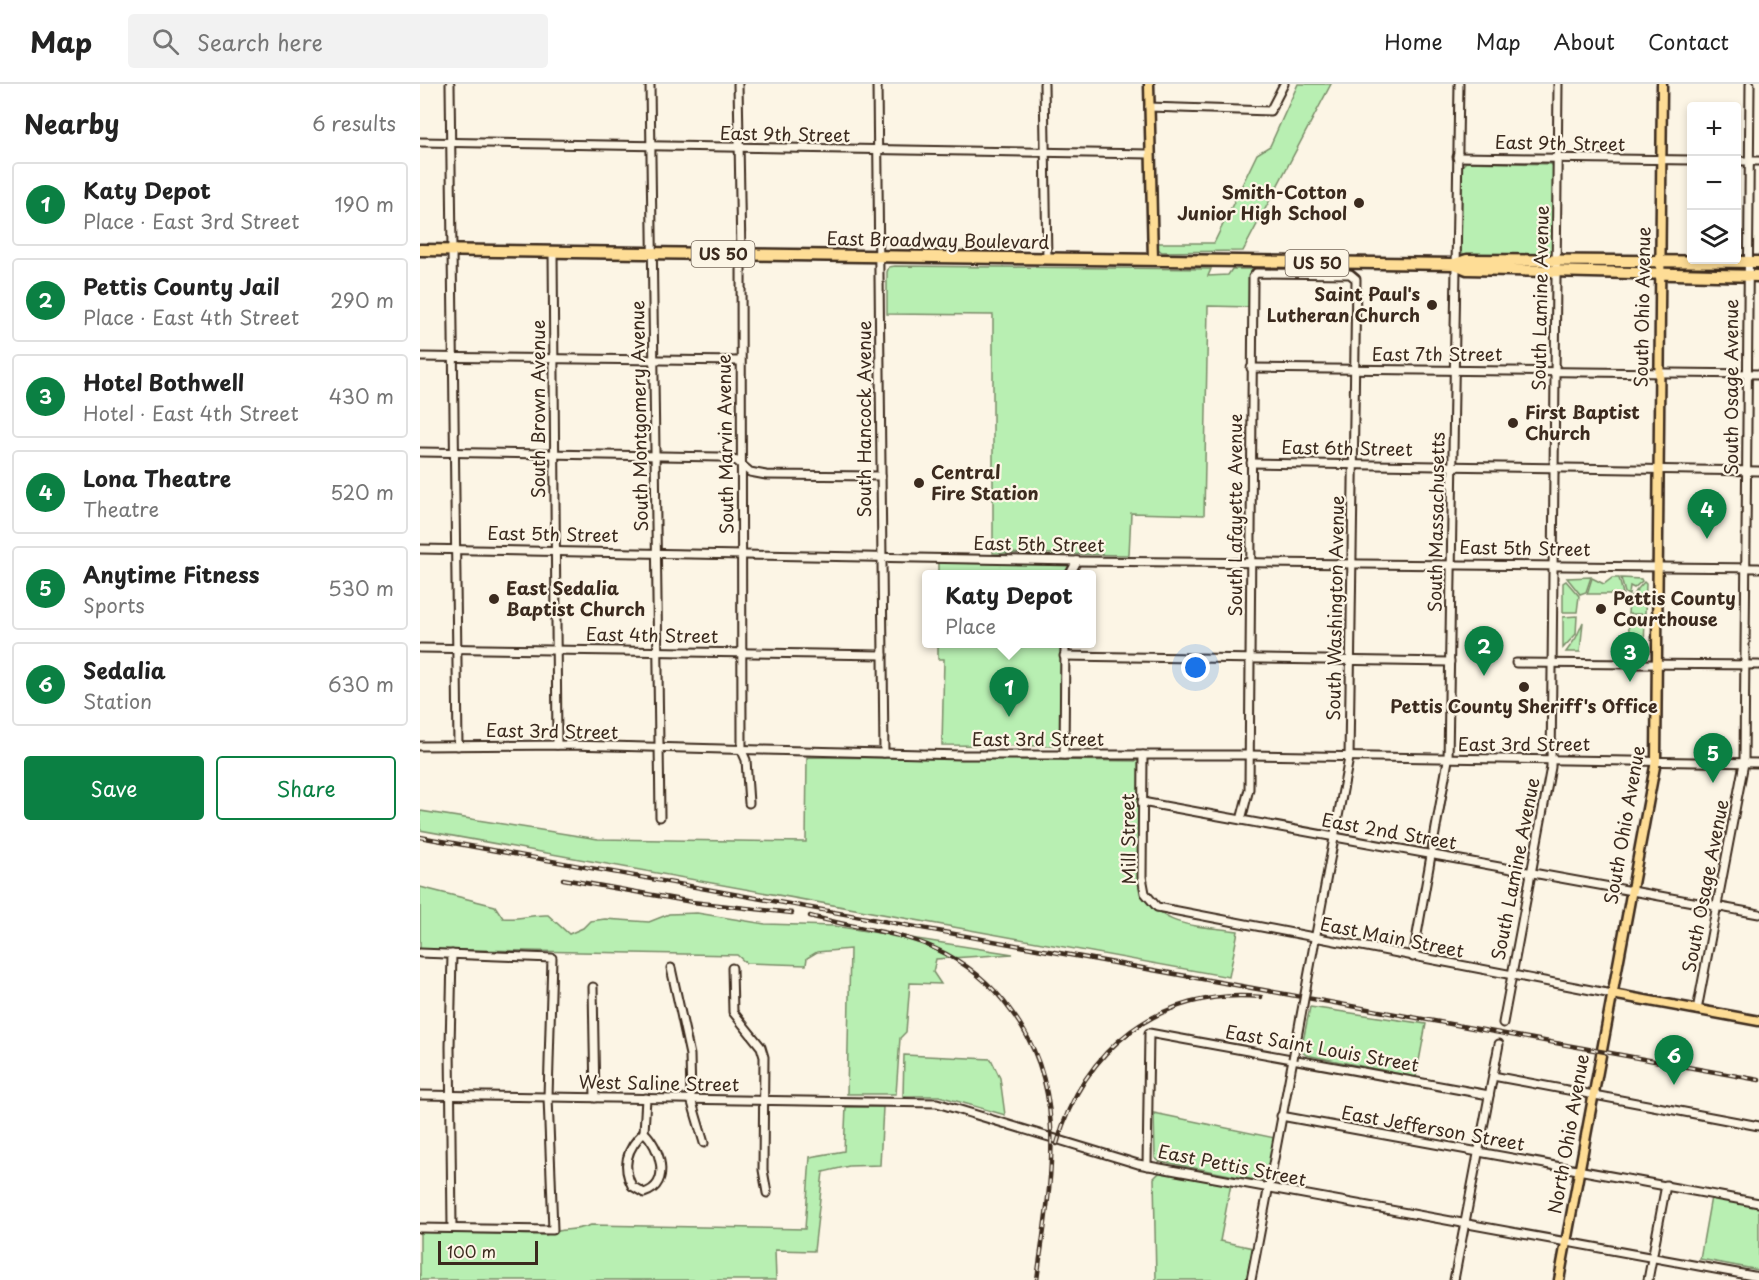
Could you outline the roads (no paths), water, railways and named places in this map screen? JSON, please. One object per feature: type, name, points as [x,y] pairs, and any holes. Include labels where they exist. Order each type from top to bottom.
[{"type":"highway","name":"East Broadway Boulevard","points":[[420,250],[1455,264],[1467,260],[1660,261]]},
{"type":"highway","name":"US 50","points":[[1660,261],[1754,262]]},
{"type":"highway","name":"East Broadway Boulevard","points":[[1455,264],[1467,269],[1660,274]]},
{"type":"highway","name":"US 50","points":[[1660,274],[1753,276]]},
{"type":"main road","points":[[1149,84],[1153,260]]},
{"type":"main road","name":"South Ohio Avenue","points":[[1612,994],[1656,761],[1662,84]]},
{"type":"main road","points":[[1612,994],[1759,1021]]},
{"type":"main road","name":"North Ohio Avenue","points":[[1559,1280],[1612,994]]},
{"type":"street","points":[[450,84],[458,746]]},
{"type":"street","name":"South Montgomery Avenue","points":[[650,84],[660,817]]},
{"type":"street","name":"South Marvin Avenue","points":[[738,84],[741,255],[742,751],[746,760],[748,803]]},
{"type":"street","name":"South Hancock Avenue","points":[[876,84],[880,256],[884,753]]},
{"type":"street","points":[[1044,84],[1047,259]]},
{"type":"street","points":[[1149,107],[1270,111],[1284,84]]},
{"type":"street","name":"South Massachusetts","points":[[1413,957],[1433,856],[1448,760],[1458,84]]},
{"type":"street","name":"South Lamine Avenue","points":[[1503,1023],[1551,759],[1558,84]]},
{"type":"street","name":"South Osage Avenue","points":[[1697,1010],[1744,763],[1747,374],[1754,262],[1749,161],[1750,84]]},
{"type":"street","name":"East 9th Street","points":[[420,142],[878,152],[1150,154]]},
{"type":"street","name":"East 9th Street","points":[[1457,157],[1687,160]]},
{"type":"street","points":[[1741,161],[1759,161]]},
{"type":"street","name":"South Brown Avenue","points":[[553,252],[557,745]]},
{"type":"street","name":"South Lafayette Avenue","points":[[1240,820],[1249,789],[1251,368],[1254,275],[1257,273],[1354,275]]},
{"type":"street","name":"South Washington Avenue","points":[[1251,1280],[1315,942],[1332,837],[1349,758],[1348,660],[1353,465],[1354,275]]},
{"type":"street","points":[[420,357],[740,362]]},
{"type":"street","name":"East 7th Street","points":[[1251,368],[1759,375]]},
{"type":"street","points":[[420,452],[731,458],[741,468],[766,475],[881,476]]},
{"type":"street","name":"East 6th Street","points":[[1251,463],[1759,471]]},
{"type":"street","name":"East 5th Street","points":[[420,549],[657,551],[1077,561],[1553,564],[1759,568]]},
{"type":"street","points":[[1072,570],[1077,561]]},
{"type":"street","name":"East 4th Street","points":[[420,648],[883,655]]},
{"type":"street","points":[[1064,756],[1065,648]]},
{"type":"street","points":[[1064,656],[1450,662]]},
{"type":"street","points":[[1516,663],[1759,665]]},
{"type":"street","name":"East 3rd Street","points":[[420,746],[557,745],[742,751],[1064,756],[1249,755],[1448,760],[1551,759],[1759,763]]},
{"type":"street","name":"Mill Street","points":[[1143,755],[1145,893],[1150,901],[1166,911]]},
{"type":"street","name":"East 2nd Street","points":[[1142,802],[1759,914]]},
{"type":"street","name":"East Main Street","points":[[1166,911],[1315,942],[1413,957],[1612,994]]},
{"type":"street","points":[[420,953],[552,958],[548,1097],[553,1230],[420,1228]]},
{"type":"street","points":[[452,954],[450,1095],[452,1228]]},
{"type":"street","points":[[672,968],[690,1054],[692,1099],[704,1143]]},
{"type":"street","points":[[732,968],[734,1012],[761,1047],[764,1057],[763,1170],[767,1192]]},
{"type":"street","points":[[593,987],[595,1098]]},
{"type":"street","name":"East Saint Louis Street","points":[[1147,1166],[1149,1033],[1489,1095]]},
{"type":"street","points":[[1454,1280],[1499,1044]]},
{"type":"street","points":[[1493,1076],[1759,1126]]},
{"type":"street","name":"West Saline Street","points":[[420,1095],[898,1102]]},
{"type":"street","points":[[644,1132],[653,1140],[661,1167],[656,1184],[644,1193],[632,1186],[626,1168],[630,1150],[644,1132],[646,1098]]},
{"type":"street","name":"East Pettis Street","points":[[898,1102],[937,1103],[1147,1166],[1759,1277]]},
{"type":"street","name":"East Jefferson Street","points":[[1281,1116],[1759,1203]]},
{"type":"street","points":[[1648,1280],[1666,1185]]},
{"type":"railway","points":[[420,837],[1759,1080]]},
{"type":"railway","points":[[563,879],[692,902],[792,913]]},
{"type":"railway","points":[[810,916],[891,934],[934,948],[977,975],[1011,1011],[1030,1042],[1042,1074],[1049,1107],[1050,1176],[1037,1280]]},
{"type":"railway","points":[[1057,1144],[1069,1110],[1085,1080],[1106,1053],[1131,1031],[1159,1014],[1190,1002],[1225,997],[1261,997]]},
{"type":"place","name":"Smith-Cotton Junior High School","points":[[1359,203]]},
{"type":"place","name":"Saint Paul's Lutheran Church","points":[[1432,305]]},
{"type":"place","name":"First Baptist Church","points":[[1513,423]]},
{"type":"place","name":"Central Fire Station","points":[[919,483]]},
{"type":"place","name":"Lona Theatre","points":[[1707,539]]},
{"type":"place","name":"East Sedalia Baptist Church","points":[[494,599]]},
{"type":"place","name":"Pettis County Courthouse","points":[[1601,609]]},
{"type":"place","name":"Pettis County Jail","points":[[1484,676]]},
{"type":"place","name":"Hotel Bothwell","points":[[1630,682]]},
{"type":"place","name":"Pettis County Sheriff's Office","points":[[1524,687]]},
{"type":"place","name":"Katy Depot","points":[[1009,717]]},
{"type":"place","name":"Anytime Fitness","points":[[1713,783]]},
{"type":"place","name":"Sedalia","points":[[1674,1085]]}]
